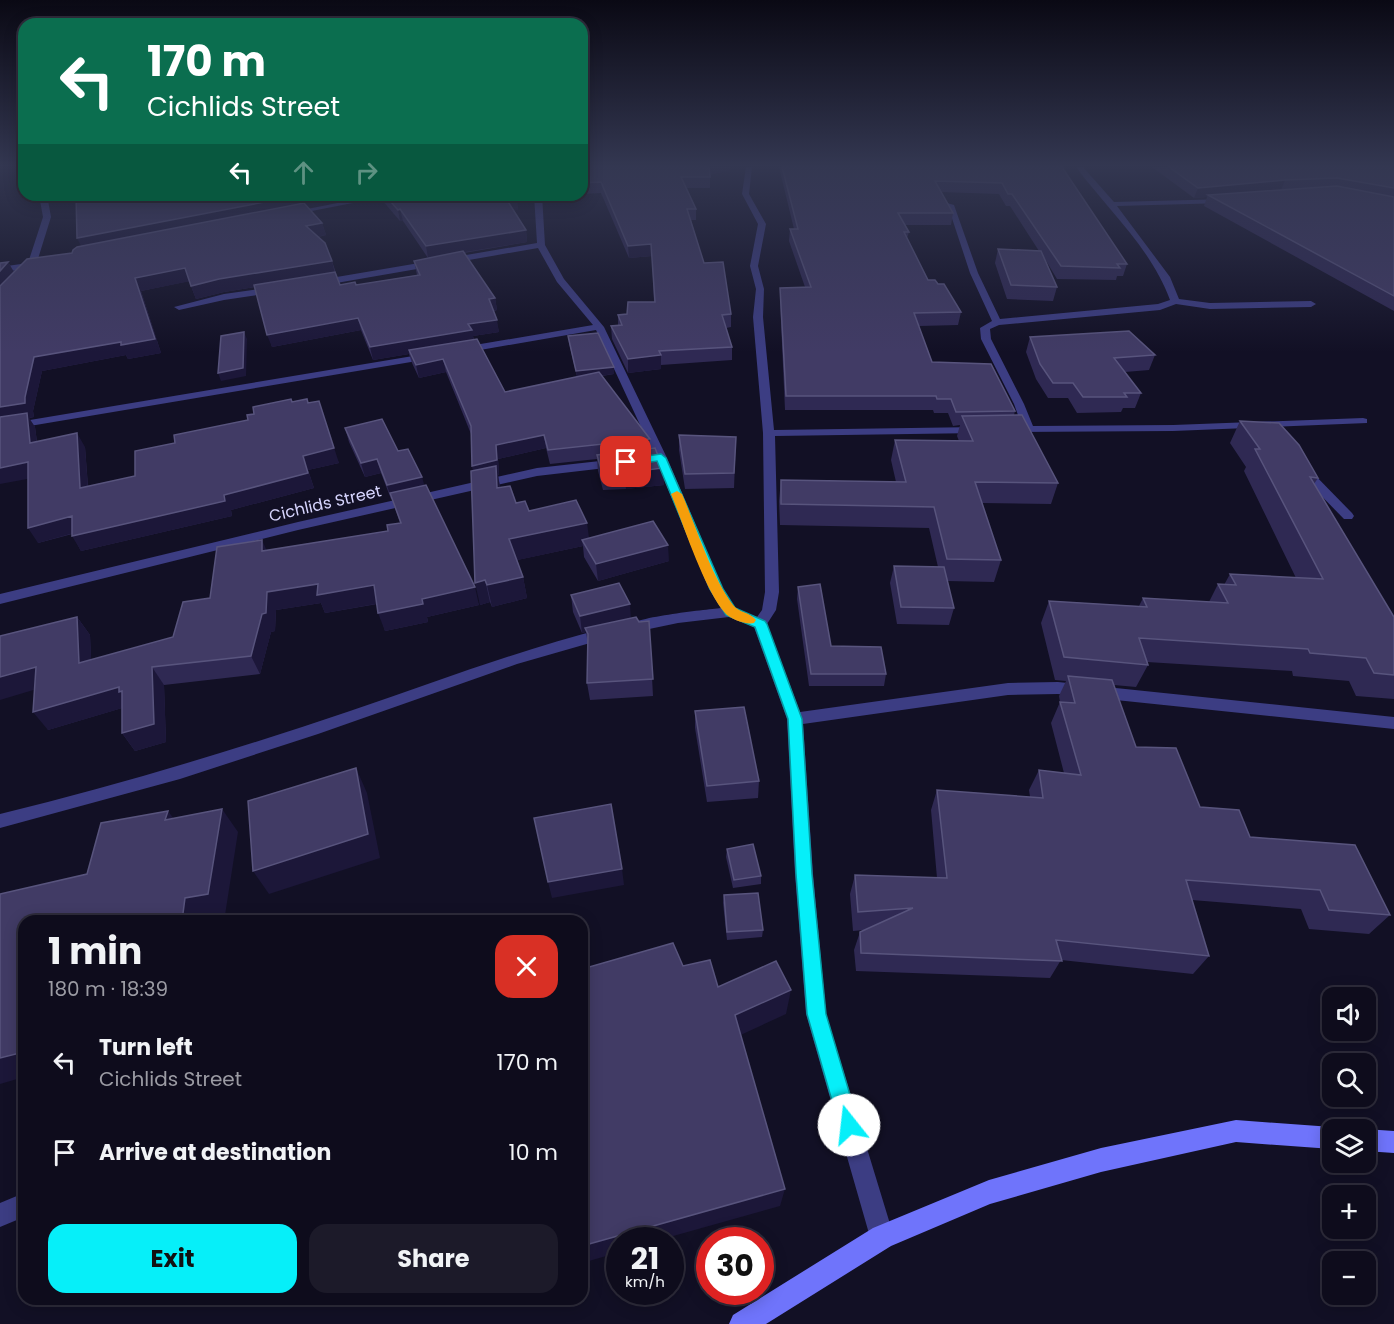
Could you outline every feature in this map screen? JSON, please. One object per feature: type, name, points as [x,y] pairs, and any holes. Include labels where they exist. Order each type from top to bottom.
[{"type":"main road","points":[[742,1324],[882,1237],[989,1192],[1101,1160],[1236,1131],[1322,1137]]},
{"type":"main road","points":[[1376,1141],[1394,1142]]},
{"type":"street","points":[[0,301],[18,278],[32,265],[43,229]]},
{"type":"street","points":[[539,229],[541,245],[560,280],[599,327],[661,458],[716,589],[730,612]]},
{"type":"street","points":[[760,624],[768,610],[772,592],[769,433],[758,317],[760,289],[754,266],[761,229]]},
{"type":"street","points":[[958,229],[974,273],[998,322]]},
{"type":"street","points":[[1130,229],[1166,277],[1175,301]]},
{"type":"street","points":[[313,284],[541,245]]},
{"type":"street","points":[[0,270],[43,263]]},
{"type":"street","points":[[179,307],[224,297],[280,289]]},
{"type":"street","points":[[1029,430],[1019,404],[986,339],[985,328],[998,322],[1108,314],[1160,307],[1175,301],[1230,306],[1311,304]]},
{"type":"street","points":[[450,352],[599,327]]},
{"type":"street","points":[[0,428],[439,354]]},
{"type":"street","points":[[769,433],[1029,430],[1363,421]]},
{"type":"street","points":[[1257,424],[1274,441]]},
{"type":"street","name":"Cichlids Street","points":[[0,599],[264,534],[537,472],[661,458]]},
{"type":"street","points":[[1290,458],[1348,516]]},
{"type":"street","points":[[0,821],[86,801],[312,730],[524,657],[588,638],[678,618],[730,612],[760,624],[795,719],[804,874],[816,1014],[882,1237]]},
{"type":"street","points":[[795,719],[969,693],[1058,688],[1394,723]]},
{"type":"street","points":[[0,1215],[18,1208]]},
{"type":"building","points":[[77,229],[125,229],[77,238]]},
{"type":"building","points":[[171,229],[309,229],[325,243],[332,261],[219,279],[191,286],[185,268],[135,278],[155,339],[121,345],[121,342],[34,357],[25,403],[0,407],[0,286],[27,259],[72,253],[77,247]]},
{"type":"building","points":[[414,229],[526,230],[426,246]]},
{"type":"building","points":[[621,229],[693,229],[704,263],[723,262],[731,314],[722,315],[732,347],[659,351],[661,355],[628,359],[611,326],[622,325],[618,315],[627,314],[628,302],[655,302],[651,244],[628,246]]},
{"type":"building","points":[[790,229],[907,229],[909,232],[904,232],[928,280],[944,284],[961,312],[914,313],[932,362],[991,364],[1015,411],[956,412],[951,399],[937,399],[936,396],[786,396],[780,288],[811,287]]},
{"type":"building","points":[[1036,229],[1103,229],[1127,264],[1117,264],[1120,268],[1061,266]]},
{"type":"building","points":[[1270,229],[1394,229],[1394,296]]},
{"type":"building","points":[[998,249],[1041,251],[1057,287],[1011,285]]},
{"type":"building","points":[[463,251],[495,298],[489,299],[497,320],[468,324],[472,330],[370,347],[358,318],[267,335],[254,285],[335,272],[340,285],[355,282],[356,285],[420,275],[414,261]]},
{"type":"building","points":[[8,262],[0,271],[0,263]]},
{"type":"building","points":[[1129,331],[1155,355],[1114,358],[1141,393],[1124,393],[1127,397],[1083,397],[1073,383],[1053,383],[1040,364],[1030,337]]},
{"type":"building","points":[[244,332],[243,368],[218,373],[221,336]]},
{"type":"building","points":[[598,333],[614,367],[576,371],[568,336]]},
{"type":"building","points":[[477,339],[505,392],[599,372],[650,439],[548,450],[544,435],[496,445],[497,460],[472,466],[471,426],[443,359],[416,365],[409,350]]},
{"type":"building","points":[[291,399],[292,402],[307,399],[308,403],[319,401],[334,448],[303,456],[308,473],[224,495],[225,501],[72,536],[72,516],[28,528],[28,462],[0,468],[0,417],[27,413],[30,443],[77,433],[80,488],[135,476],[135,451],[175,443],[174,435],[248,420],[247,415],[254,414],[253,407]]},
{"type":"building","points":[[1022,415],[1058,483],[975,482],[1001,560],[947,559],[934,507],[781,504],[781,480],[906,482],[895,440],[973,441],[962,416]]},
{"type":"building","points":[[382,419],[398,451],[408,449],[422,477],[387,485],[377,459],[361,463],[345,428]]},
{"type":"building","points":[[1240,421],[1279,423],[1299,445],[1318,478],[1310,477],[1394,617],[1394,675],[1374,673],[1366,658],[1310,653],[1308,649],[1139,638],[1148,665],[1064,657],[1049,601],[1147,607],[1143,598],[1228,603],[1218,584],[1236,585],[1230,574],[1323,579],[1255,449],[1260,449]]},
{"type":"building","points":[[679,435],[736,437],[734,473],[685,474]]},
{"type":"building","points":[[655,448],[663,468],[602,473],[597,455]]},
{"type":"building","points":[[496,466],[497,488],[510,486],[516,503],[525,501],[529,511],[576,500],[587,523],[509,539],[523,577],[487,585],[485,580],[475,583],[471,471]]},
{"type":"building","points":[[426,485],[475,587],[422,599],[423,604],[378,613],[374,585],[317,595],[318,584],[267,592],[266,613],[262,614],[251,656],[152,667],[154,724],[122,733],[122,691],[119,692],[119,687],[33,712],[36,667],[0,677],[0,636],[77,617],[79,663],[173,637],[183,602],[210,598],[217,547],[262,540],[262,551],[388,531],[387,525],[401,523],[390,493]]},
{"type":"building","points":[[653,521],[668,545],[596,564],[582,540]]},
{"type":"building","points":[[894,566],[944,567],[954,608],[901,607]]},
{"type":"building","points":[[619,583],[630,604],[580,616],[571,595]]},
{"type":"building","points":[[820,584],[831,646],[881,647],[886,674],[811,674],[798,587]]},
{"type":"building","points":[[636,617],[639,622],[649,621],[653,679],[587,683],[588,634],[585,628]]},
{"type":"building","points":[[1068,676],[1112,680],[1136,747],[1176,748],[1200,807],[1239,810],[1250,837],[1355,845],[1390,915],[1329,910],[1320,890],[1186,880],[1209,956],[1056,940],[1062,961],[861,953],[860,932],[913,908],[858,912],[855,875],[947,878],[937,790],[1043,798],[1039,770],[1081,775],[1060,702],[1075,703]]},
{"type":"building","points":[[744,707],[759,781],[707,786],[695,711]]},
{"type":"building","points":[[356,768],[368,834],[253,871],[248,801]]},
{"type":"building","points":[[611,804],[622,869],[548,882],[534,818]]},
{"type":"building","points":[[222,809],[208,894],[185,898],[183,915],[18,915],[18,1054],[0,1058],[0,894],[87,874],[101,823],[168,811],[165,820]]},
{"type":"building","points":[[753,844],[761,876],[734,880],[727,849]]},
{"type":"building","points":[[758,893],[763,930],[727,932],[724,895]]},
{"type":"building","points":[[673,943],[683,966],[710,960],[718,987],[776,961],[791,990],[735,1015],[785,1189],[650,1227],[606,1227],[606,1239],[588,1244],[588,967]]},
{"type":"slow traffic","points":[[677,494],[716,589],[730,612],[750,620]]},
{"type":"route","points":[[626,462],[661,458],[716,589],[730,612],[760,624],[795,719],[797,776],[816,1014],[849,1125]]}]
